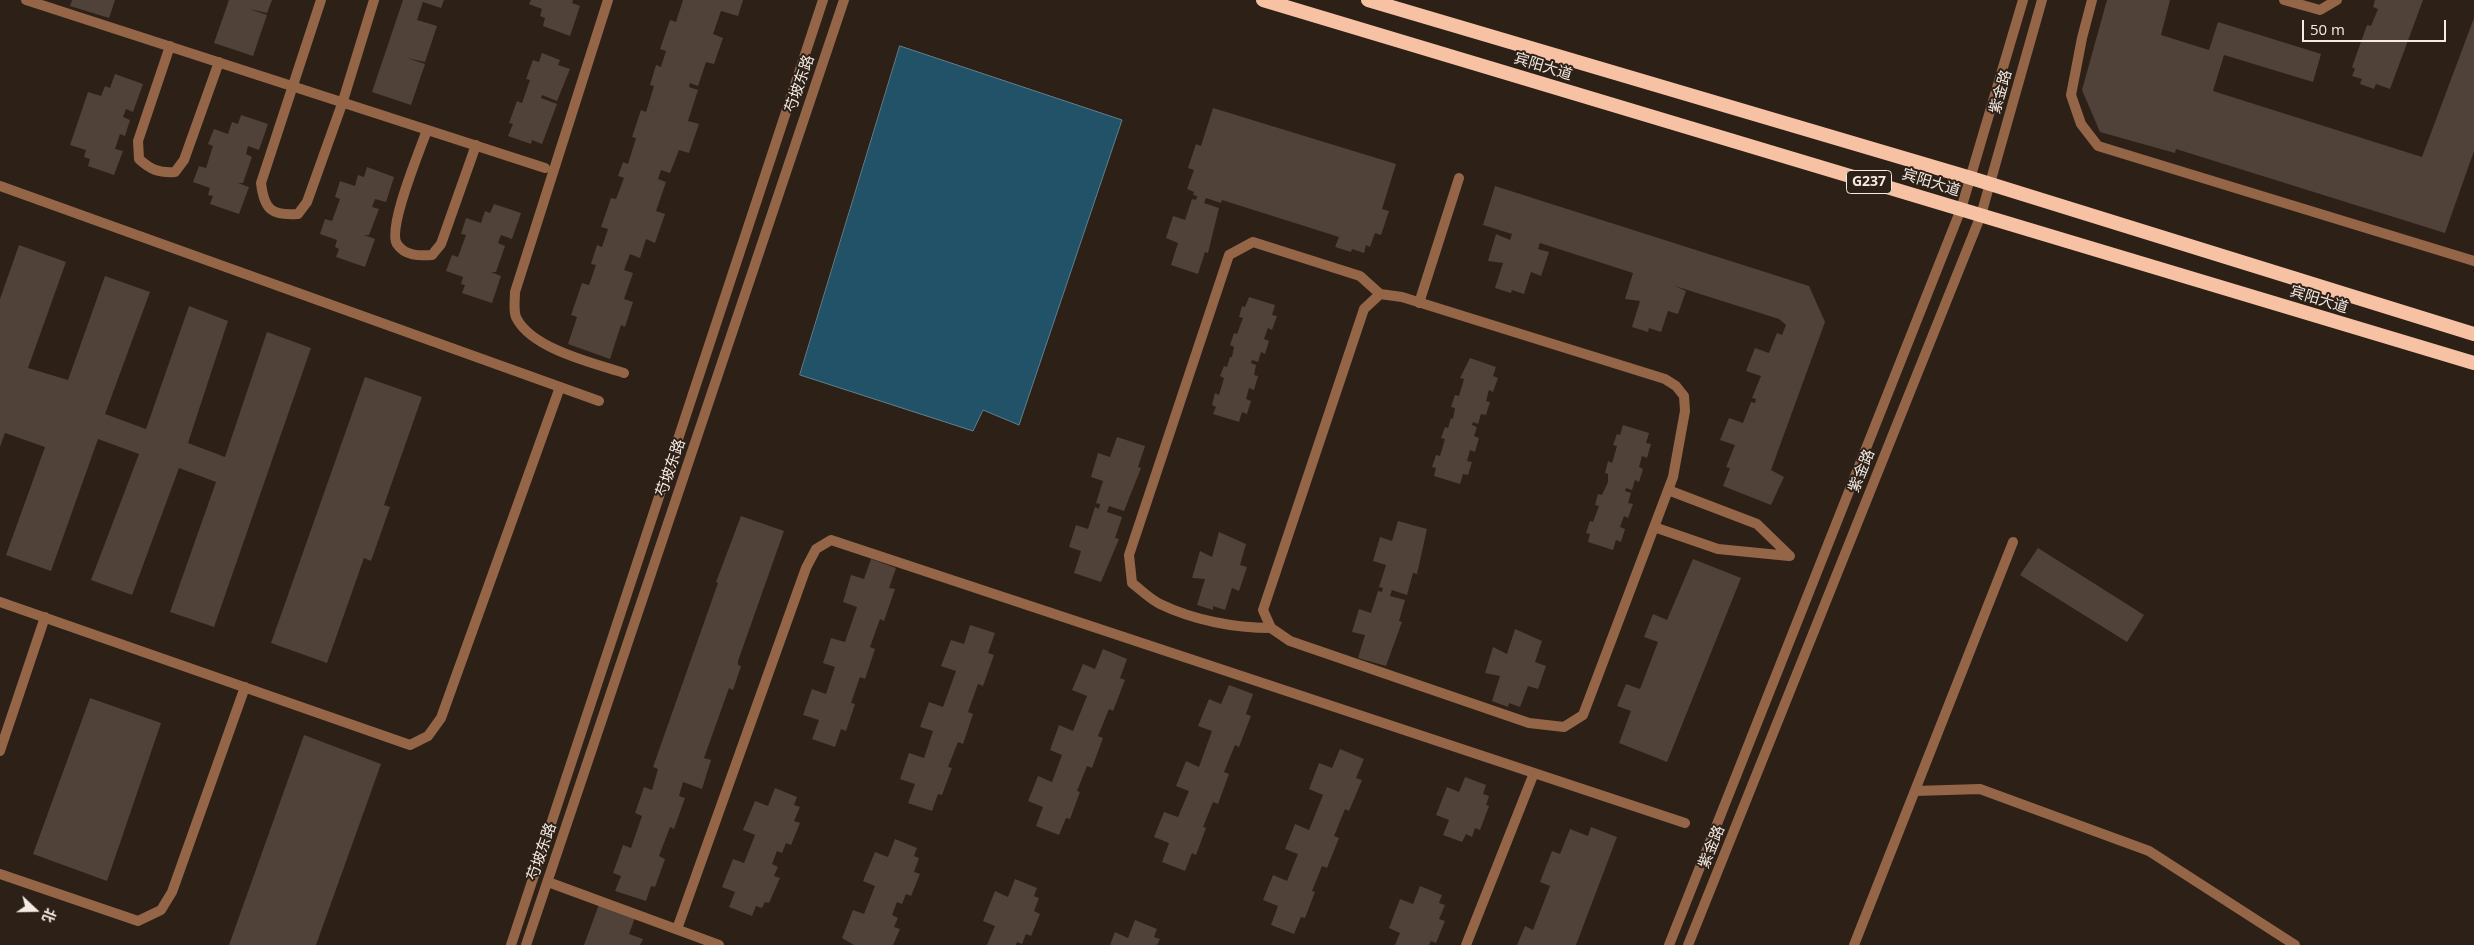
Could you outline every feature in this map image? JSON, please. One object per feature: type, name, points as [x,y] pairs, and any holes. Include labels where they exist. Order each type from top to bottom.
[{"type":"highway","name":"宾阳大道","points":[[1264,0],[2474,363]]},
{"type":"highway","name":"宾阳大道","points":[[1368,0],[1971,178],[2474,334]]},
{"type":"street","points":[[26,0],[545,168]]},
{"type":"street","points":[[321,0],[261,183],[263,201],[273,212],[286,215],[298,214],[307,202],[342,104],[374,0]]},
{"type":"street","points":[[608,0],[515,292],[516,318],[528,333],[562,352],[624,373]]},
{"type":"street","name":"芍坡东路","points":[[511,945],[823,0]]},
{"type":"street","name":"紫金路","points":[[1670,945],[1961,209],[2023,0]]},
{"type":"street","name":"紫金路","points":[[1688,945],[1981,215],[2042,0]]},
{"type":"street","points":[[2092,0],[2082,38],[2071,95],[2081,124],[2098,146],[2474,261]]},
{"type":"street","points":[[2284,0],[2320,10],[2337,0]]},
{"type":"street","name":"芍坡东路","points":[[526,945],[844,2]]},
{"type":"street","points":[[170,46],[138,141],[139,159],[150,170],[162,173],[175,172],[184,160],[218,62]]},
{"type":"street","points":[[427,130],[395,224],[397,243],[407,253],[420,256],[432,255],[441,244],[476,145]]},
{"type":"street","points":[[1419,303],[1459,178]]},
{"type":"street","points":[[0,186],[599,401]]},
{"type":"street","points":[[1271,628],[1252,628],[1211,622],[1160,604],[1132,583],[1129,554],[1230,255],[1253,242],[1360,276],[1380,294],[1419,303],[1665,379],[1676,386],[1684,396],[1685,412],[1673,477],[1583,715],[1564,727],[1529,723],[1290,641],[1271,628],[1263,610],[1364,309],[1380,294]]},
{"type":"street","points":[[0,602],[410,745],[428,736],[442,718],[560,387]]},
{"type":"street","points":[[1654,526],[1718,549],[1790,556],[1757,524],[1668,490]]},
{"type":"street","points":[[677,929],[806,568],[816,549],[830,540],[1685,823]]},
{"type":"street","points":[[1854,945],[2013,542]]},
{"type":"street","points":[[0,751],[46,617]]},
{"type":"street","points":[[0,874],[138,921],[161,910],[172,892],[246,687]]},
{"type":"street","points":[[1466,945],[1534,773]]},
{"type":"street","points":[[1915,791],[1980,789],[2149,851],[2295,945]]},
{"type":"street","points":[[548,882],[719,945]]},
{"type":"water","points":[[900,46],[1122,120],[1019,425],[983,410],[973,431],[800,375]]},
{"type":"building","points":[[72,0],[115,0],[109,18],[70,6]]},
{"type":"building","points":[[229,0],[272,0],[267,13],[249,9],[267,15],[253,56],[214,43]]},
{"type":"building","points":[[403,0],[444,0],[441,8],[423,2],[417,20],[437,26],[425,62],[407,58],[425,64],[411,105],[372,92]]},
{"type":"building","points":[[531,0],[573,0],[572,3],[580,6],[570,36],[543,26],[545,18],[540,16],[542,9],[529,4]]},
{"type":"building","points":[[683,0],[743,0],[738,16],[721,11],[713,34],[723,38],[714,64],[706,62],[698,86],[690,83],[689,87],[698,90],[688,121],[699,124],[689,153],[679,150],[670,173],[661,170],[658,179],[666,182],[656,211],[665,214],[655,243],[646,239],[640,258],[630,254],[624,270],[633,273],[624,299],[633,302],[625,327],[621,325],[610,359],[568,344],[577,317],[571,315],[582,283],[589,285],[596,265],[591,264],[597,245],[602,247],[608,229],[601,227],[611,198],[616,199],[624,178],[618,176],[623,162],[628,164],[636,138],[632,137],[641,110],[646,112],[654,86],[650,85],[656,65],[661,67],[666,51],[660,49],[670,20],[676,22]]},
{"type":"building","points":[[2107,0],[2170,0],[2161,35],[2209,50],[2218,22],[2321,54],[2313,82],[2224,55],[2213,91],[2422,157],[2474,18],[2474,151],[2445,233],[2176,149],[2175,153],[2100,132],[2082,90]]},
{"type":"building","points":[[2375,0],[2423,0],[2390,89],[2376,84],[2374,89],[2360,84],[2362,79],[2352,76],[2355,69],[2352,67],[2367,25],[2371,26],[2378,9],[2373,7]]},
{"type":"building","points":[[542,53],[560,60],[558,65],[570,69],[557,101],[542,95],[541,98],[557,104],[542,144],[532,140],[531,144],[508,136],[513,124],[509,123],[517,101],[522,103],[530,80],[526,79],[533,60],[539,62]]},
{"type":"building","points":[[115,74],[143,84],[133,112],[126,109],[123,117],[130,120],[125,136],[120,134],[115,149],[123,151],[114,175],[88,166],[90,159],[84,157],[86,150],[70,145],[88,92],[101,96],[105,86],[110,88]]},
{"type":"building","points":[[1213,108],[1396,164],[1382,209],[1389,211],[1381,235],[1375,233],[1370,247],[1366,245],[1364,253],[1352,249],[1351,252],[1335,247],[1339,237],[1222,200],[1221,203],[1206,198],[1204,203],[1219,208],[1208,253],[1205,252],[1198,274],[1171,265],[1178,243],[1166,238],[1173,216],[1185,220],[1192,199],[1196,200],[1197,196],[1193,195],[1194,192],[1187,189],[1194,170],[1188,168],[1196,144],[1201,146]]},
{"type":"building","points":[[241,115],[268,124],[259,150],[248,146],[246,154],[252,157],[243,183],[238,183],[249,187],[239,214],[210,204],[213,196],[208,195],[210,188],[193,182],[199,166],[206,168],[213,146],[208,144],[214,129],[228,134],[232,122],[238,124]]},
{"type":"building","points":[[367,167],[394,177],[386,202],[375,199],[372,207],[379,209],[369,235],[364,235],[375,239],[365,267],[336,257],[339,249],[335,247],[337,240],[320,234],[325,219],[332,221],[340,199],[335,197],[340,181],[355,186],[358,175],[364,177]]},
{"type":"building","points":[[1495,186],[1809,286],[1825,322],[1771,470],[1784,477],[1771,505],[1723,486],[1730,468],[1726,467],[1735,445],[1720,440],[1729,418],[1743,423],[1751,402],[1755,403],[1756,399],[1752,398],[1761,376],[1746,371],[1755,348],[1769,353],[1777,333],[1782,335],[1786,325],[1779,319],[1675,286],[1686,291],[1678,314],[1668,311],[1661,332],[1649,328],[1648,332],[1632,327],[1640,301],[1625,299],[1633,273],[1540,243],[1538,249],[1549,252],[1541,276],[1531,272],[1524,294],[1512,290],[1511,293],[1495,288],[1503,263],[1488,261],[1496,234],[1510,240],[1512,234],[1483,225]]},
{"type":"building","points":[[494,204],[521,213],[512,239],[501,235],[498,243],[505,246],[496,272],[491,272],[501,276],[492,303],[462,293],[465,285],[461,284],[463,277],[446,271],[452,255],[458,257],[466,235],[461,234],[466,218],[481,223],[485,211],[490,213]]},
{"type":"building","points":[[19,245],[66,262],[28,368],[68,380],[105,276],[150,292],[105,414],[146,429],[189,306],[228,321],[188,443],[225,457],[267,332],[311,348],[214,627],[170,612],[216,482],[179,468],[132,595],[91,580],[139,454],[98,439],[51,571],[6,555],[45,447],[5,433],[0,447],[0,299]]},
{"type":"building","points":[[1249,297],[1275,305],[1272,315],[1277,316],[1272,330],[1268,328],[1264,339],[1269,341],[1265,354],[1261,352],[1258,362],[1252,360],[1251,363],[1256,365],[1254,375],[1258,376],[1254,390],[1249,388],[1246,399],[1251,401],[1247,414],[1242,412],[1239,422],[1213,414],[1216,407],[1212,405],[1215,393],[1219,395],[1224,378],[1220,376],[1224,366],[1227,367],[1230,357],[1232,357],[1234,347],[1230,345],[1234,333],[1237,334],[1243,318],[1239,317],[1242,306],[1245,307]]},
{"type":"building","points":[[1470,358],[1496,367],[1493,376],[1498,378],[1493,392],[1489,390],[1486,401],[1490,402],[1486,415],[1481,414],[1478,424],[1473,422],[1472,425],[1477,427],[1474,436],[1479,438],[1475,452],[1470,450],[1467,461],[1472,462],[1468,475],[1463,474],[1460,484],[1434,476],[1436,468],[1432,467],[1436,455],[1440,456],[1445,439],[1441,438],[1445,427],[1448,428],[1451,418],[1453,419],[1455,408],[1451,407],[1455,395],[1459,396],[1464,379],[1460,378]]},
{"type":"building","points":[[365,377],[422,397],[384,505],[390,507],[371,561],[364,558],[327,663],[271,643]]},
{"type":"building","points":[[1623,425],[1649,433],[1646,443],[1651,444],[1647,458],[1642,456],[1639,467],[1643,469],[1639,482],[1635,480],[1632,490],[1626,488],[1625,491],[1631,493],[1628,503],[1633,504],[1628,518],[1624,516],[1620,527],[1625,529],[1621,542],[1616,540],[1613,550],[1588,542],[1590,534],[1586,533],[1590,521],[1593,522],[1599,506],[1595,505],[1598,494],[1602,495],[1608,482],[1608,474],[1605,473],[1608,461],[1612,463],[1617,446],[1613,445],[1617,434],[1620,435]]},
{"type":"building","points":[[1117,437],[1145,446],[1138,467],[1141,468],[1124,511],[1109,506],[1107,512],[1122,517],[1115,538],[1119,539],[1101,582],[1074,573],[1081,551],[1069,547],[1076,525],[1088,529],[1095,507],[1099,509],[1100,504],[1096,503],[1103,481],[1091,477],[1098,453],[1110,457]]},
{"type":"building","points":[[741,516],[784,531],[738,661],[738,665],[741,666],[733,690],[729,688],[704,758],[711,760],[702,789],[683,782],[679,796],[685,798],[674,829],[670,827],[659,856],[665,859],[655,887],[651,886],[646,901],[615,891],[621,876],[613,873],[623,845],[631,848],[642,816],[635,813],[644,787],[652,790],[658,769],[653,767],[718,583],[716,582]]},
{"type":"building","points":[[1398,521],[1427,529],[1417,574],[1413,573],[1407,595],[1392,590],[1390,596],[1405,600],[1399,621],[1402,622],[1386,666],[1358,658],[1365,635],[1352,632],[1359,609],[1371,613],[1378,591],[1382,592],[1383,588],[1379,587],[1386,565],[1373,561],[1380,537],[1392,541]]},
{"type":"building","points":[[1219,532],[1246,544],[1240,565],[1247,567],[1239,591],[1232,588],[1225,610],[1213,606],[1213,610],[1197,605],[1205,579],[1192,578],[1200,551],[1212,557]]},
{"type":"building","points":[[2038,548],[2144,615],[2127,642],[2020,575]]},
{"type":"building","points":[[871,559],[896,568],[889,588],[895,589],[884,621],[880,619],[870,647],[875,649],[865,679],[860,677],[851,703],[855,704],[846,731],[841,729],[835,747],[812,739],[819,720],[803,715],[812,689],[826,694],[835,667],[823,663],[831,638],[845,642],[857,607],[843,602],[851,575],[864,579]]},
{"type":"building","points":[[1693,559],[1741,578],[1667,762],[1619,743],[1631,711],[1617,706],[1626,684],[1640,689],[1658,642],[1644,637],[1653,614],[1667,620]]},
{"type":"building","points":[[970,625],[995,633],[988,653],[994,655],[983,686],[978,684],[968,712],[973,714],[963,744],[958,742],[948,767],[952,768],[942,795],[938,794],[932,811],[908,803],[915,784],[900,779],[909,753],[924,758],[933,731],[920,727],[929,702],[943,707],[956,671],[941,666],[951,640],[964,644]]},
{"type":"building","points":[[1515,629],[1542,641],[1535,662],[1546,666],[1538,689],[1528,686],[1520,707],[1509,703],[1508,707],[1492,701],[1500,676],[1485,673],[1493,647],[1507,654]]},
{"type":"building","points":[[1103,649],[1127,659],[1120,678],[1125,680],[1113,711],[1109,709],[1098,736],[1103,738],[1092,768],[1087,766],[1077,791],[1080,792],[1070,819],[1066,818],[1059,835],[1036,826],[1043,807],[1028,801],[1038,776],[1052,782],[1062,755],[1050,750],[1059,725],[1073,731],[1087,696],[1072,690],[1083,664],[1095,669]]},
{"type":"building","points":[[1229,685],[1253,694],[1246,714],[1251,716],[1239,747],[1235,745],[1224,772],[1229,774],[1218,804],[1213,802],[1203,827],[1206,828],[1196,855],[1192,853],[1185,871],[1162,862],[1169,843],[1154,837],[1164,812],[1178,817],[1189,791],[1176,786],[1186,761],[1199,767],[1212,731],[1198,726],[1209,699],[1221,704]]},
{"type":"building","points":[[90,698],[161,723],[107,881],[33,854]]},
{"type":"building","points":[[304,735],[381,764],[316,945],[229,945]]},
{"type":"building","points":[[1340,749],[1364,759],[1356,778],[1362,780],[1349,811],[1345,809],[1334,836],[1339,838],[1327,868],[1322,866],[1312,891],[1315,892],[1305,918],[1301,917],[1294,934],[1271,925],[1278,906],[1263,900],[1273,875],[1287,881],[1298,854],[1285,849],[1295,824],[1309,830],[1323,795],[1309,789],[1319,763],[1332,768]]},
{"type":"building","points":[[1465,777],[1486,785],[1483,794],[1489,796],[1486,805],[1489,806],[1480,830],[1475,828],[1472,837],[1466,834],[1462,842],[1443,835],[1449,820],[1436,815],[1447,787],[1459,792]]},
{"type":"building","points":[[775,788],[797,797],[794,805],[800,807],[794,821],[800,823],[791,845],[786,843],[782,853],[777,851],[772,864],[778,867],[774,876],[780,878],[769,903],[765,902],[762,908],[756,906],[752,916],[729,907],[735,892],[722,887],[733,859],[744,863],[755,835],[743,830],[755,801],[768,806]]},
{"type":"building","points":[[1591,827],[1617,837],[1576,945],[1517,945],[1525,926],[1533,930],[1550,886],[1540,882],[1552,851],[1560,854],[1570,829],[1588,836]]},
{"type":"building","points":[[895,839],[917,848],[914,856],[919,858],[914,872],[920,874],[911,896],[906,894],[902,904],[897,902],[892,915],[898,918],[894,927],[900,929],[893,945],[854,945],[842,938],[853,910],[864,914],[875,886],[863,881],[875,852],[888,857]]},
{"type":"building","points":[[1015,879],[1037,888],[1034,896],[1039,898],[1034,911],[1040,914],[1031,936],[1026,934],[1022,944],[1017,942],[1016,945],[987,945],[995,926],[983,921],[995,891],[1008,897]]},
{"type":"building","points":[[1420,886],[1442,895],[1439,903],[1445,905],[1439,919],[1445,921],[1436,943],[1431,941],[1429,945],[1395,945],[1400,933],[1389,928],[1400,899],[1413,904]]},
{"type":"building","points":[[601,899],[637,912],[629,934],[643,939],[640,945],[584,945]]},
{"type":"building","points":[[1135,920],[1157,929],[1154,937],[1160,939],[1157,945],[1110,945],[1115,932],[1128,938]]}]
